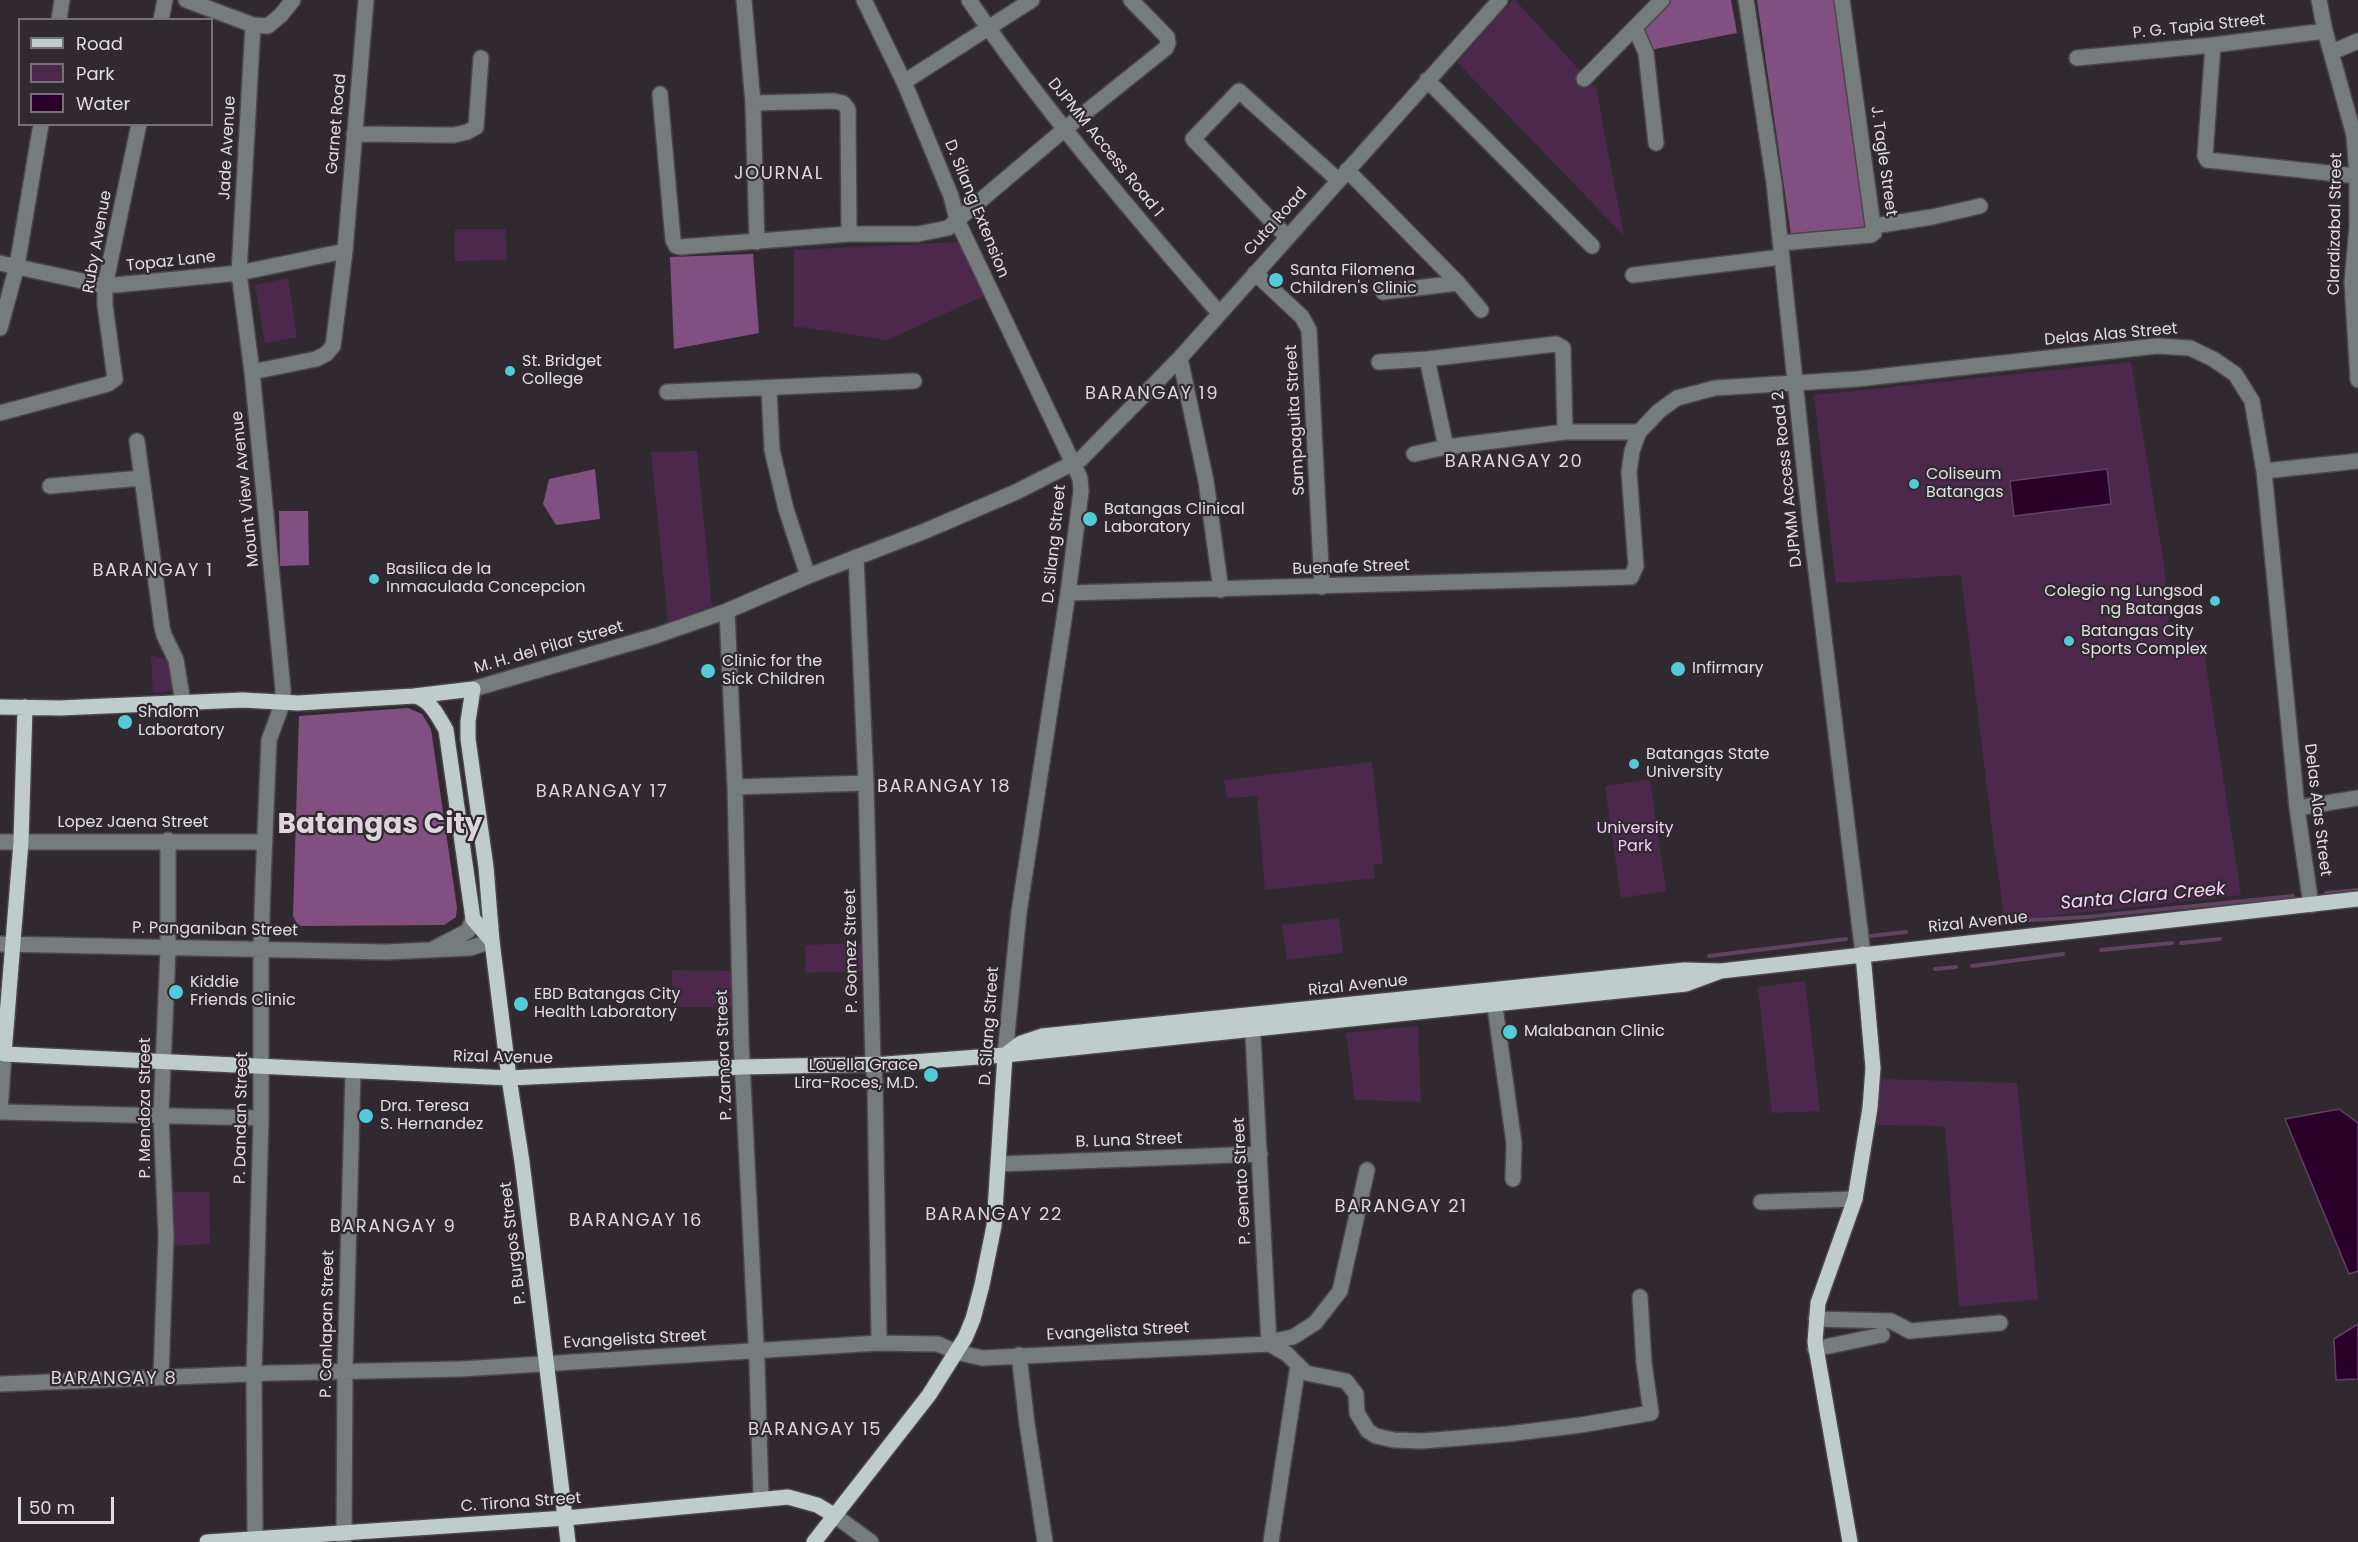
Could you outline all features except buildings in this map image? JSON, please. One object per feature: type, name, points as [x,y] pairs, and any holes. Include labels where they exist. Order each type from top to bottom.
[{"type":"main road","name":"M. H. del Pilar Street","points":[[0,707],[60,708],[242,700],[283,702],[414,696],[473,688]]},
{"type":"main road","name":"P. Burgos Street","points":[[473,688],[468,721],[470,750],[568,1542]]},
{"type":"main road","points":[[414,696],[422,697],[432,707],[442,724],[448,742],[473,919],[492,941]]},
{"type":"main road","points":[[2,1054],[6,944],[21,842],[25,707]]},
{"type":"main road","points":[[442,724],[468,721]]},
{"type":"main road","name":"Rizal Avenue","points":[[2,1054],[509,1078],[742,1067],[873,1064],[1005,1055],[1252,1023],[1493,996],[1686,984],[1721,971],[2358,899]]},
{"type":"main road","points":[[1850,1542],[1815,1349],[1818,1303],[1855,1199],[1870,1108],[1873,1068],[1863,954]]},
{"type":"main road","name":"D. Silang Street","points":[[813,1542],[929,1395],[956,1352],[973,1319],[994,1226],[1005,1055]]},
{"type":"main road","name":"C. Tirona Street","points":[[207,1542],[255,1538],[344,1538],[761,1498],[788,1497],[802,1500],[817,1505],[834,1515]]},
{"type":"street","points":[[59,18],[62,0]]},
{"type":"street","points":[[160,18],[165,0]]},
{"type":"street","points":[[186,0],[253,25],[268,26],[293,0]]},
{"type":"street","name":"Garnet Road","points":[[252,372],[316,359],[326,354],[333,346],[345,251],[366,0]]},
{"type":"street","points":[[744,0],[753,103],[757,242]]},
{"type":"street","name":"D. Silang Extension","points":[[864,0],[904,82],[951,196],[957,220],[1074,463]]},
{"type":"street","name":"DJPMM Access Road 1","points":[[969,0],[1022,75],[1115,192],[1219,313]]},
{"type":"street","points":[[904,82],[1032,0]]},
{"type":"street","points":[[660,94],[673,240],[676,246],[849,234],[926,233],[948,228],[1066,128],[1166,48],[1167,37],[1131,0]]},
{"type":"street","name":"Cuta Road","points":[[1074,463],[1081,459],[1180,358],[1500,0]]},
{"type":"street","points":[[1584,79],[1662,0]]},
{"type":"street","name":"DJPMM Access Road 2","points":[[1746,0],[1774,183],[1810,522],[1863,954]]},
{"type":"street","name":"J. Tagle Street","points":[[1782,250],[1874,233],[1842,0]]},
{"type":"street","name":"Clardizabal Street","points":[[2319,0],[2325,31],[2356,134],[2355,280],[2358,380]]},
{"type":"street","name":"Jade Avenue","points":[[239,273],[253,25]]},
{"type":"street","points":[[1635,28],[1646,53],[1656,143]]},
{"type":"street","name":"P. G. Tapia Street","points":[[2077,58],[2325,31]]},
{"type":"street","points":[[2332,52],[2358,40]]},
{"type":"street","points":[[2213,45],[2205,156],[2207,160],[2357,176]]},
{"type":"street","points":[[354,134],[454,135],[476,127],[482,58]]},
{"type":"street","points":[[1427,80],[1592,246]]},
{"type":"street","points":[[1287,237],[1193,139],[1239,91],[1342,175],[1458,283],[1481,310]]},
{"type":"street","points":[[753,103],[834,100],[843,103],[848,109],[849,234]]},
{"type":"street","points":[[0,327],[17,266],[41,126]]},
{"type":"street","name":"Ruby Avenue","points":[[0,413],[112,383],[115,380],[115,366],[105,305],[105,286],[139,126]]},
{"type":"street","points":[[1874,226],[1932,217],[1980,206]]},
{"type":"street","points":[[1632,275],[1782,250]]},
{"type":"street","name":"Topaz Lane","points":[[0,263],[105,286],[239,273],[345,251]]},
{"type":"street","name":"Mount View Avenue","points":[[239,273],[276,599],[283,702]]},
{"type":"street","name":"Sampaguita Street","points":[[1255,273],[1302,318],[1309,330],[1322,587]]},
{"type":"street","points":[[1383,292],[1458,283]]},
{"type":"street","points":[[1379,362],[1561,345],[1563,348],[1565,432]]},
{"type":"street","name":"Delas Alas Street","points":[[1639,432],[1659,411],[1685,394],[1715,388],[1796,384],[2157,346],[2190,348],[2213,359],[2235,374],[2252,401],[2264,471],[2297,808],[2311,905]]},
{"type":"street","points":[[1180,358],[1206,481],[1221,590]]},
{"type":"street","points":[[1427,359],[1446,447]]},
{"type":"street","points":[[667,392],[914,381]]},
{"type":"street","points":[[769,388],[772,450],[786,509],[808,576]]},
{"type":"street","points":[[1414,454],[1446,447],[1565,432],[1639,432]]},
{"type":"street","name":"Buenafe Street","points":[[1068,593],[1605,578],[1634,575],[1636,566],[1629,472],[1632,451],[1639,432]]},
{"type":"street","points":[[137,441],[162,627],[176,660],[183,703]]},
{"type":"street","points":[[2264,471],[2358,461]]},
{"type":"street","name":"M. H. del Pilar Street","points":[[473,688],[655,636],[727,611],[808,576],[960,516],[1074,463]]},
{"type":"street","name":"D. Silang Street","points":[[1005,1055],[1019,912],[1068,593],[1081,491],[1080,478],[1074,463]]},
{"type":"street","points":[[51,486],[141,478]]},
{"type":"street","name":"P. Gomez Street","points":[[856,557],[866,783],[875,1081],[879,1343]]},
{"type":"street","name":"P. Zamora Street","points":[[727,611],[735,787],[742,1067],[761,1498]]},
{"type":"street","name":"P. Dandan Street","points":[[255,1538],[254,1373],[262,1067],[261,949],[268,740],[283,702]]},
{"type":"street","points":[[735,787],[866,783]]},
{"type":"street","points":[[2297,808],[2358,798]]},
{"type":"street","name":"Lopez Jaena Street","points":[[0,842],[168,840],[265,842]]},
{"type":"street","name":"P. Mendoza Street","points":[[161,1377],[166,1236],[161,1115],[168,949],[168,840]]},
{"type":"street","name":"P. Panganiban Street","points":[[430,951],[468,931],[473,919]]},
{"type":"street","name":"P. Panganiban Street","points":[[6,944],[168,949],[430,951],[470,948],[492,941]]},
{"type":"street","points":[[1493,996],[1514,1143],[1513,1179]]},
{"type":"street","name":"P. Genato Street","points":[[1252,1023],[1269,1343]]},
{"type":"street","points":[[2,1054],[0,1111],[261,1118]]},
{"type":"street","name":"P. Canlapan Street","points":[[344,1538],[345,1371],[353,1071]]},
{"type":"street","name":"B. Luna Street","points":[[999,1164],[1260,1154]]},
{"type":"street","name":"Evangelista Street","points":[[0,1384],[254,1373],[461,1369],[879,1343],[938,1344],[956,1352],[982,1358],[1269,1343],[1293,1337],[1315,1323],[1340,1291],[1367,1170]]},
{"type":"street","points":[[1761,1202],[1855,1199]]},
{"type":"street","points":[[1269,1343],[1287,1354],[1311,1375],[1342,1378],[1346,1381],[1356,1394],[1357,1413],[1368,1431],[1376,1436],[1394,1440],[1422,1441],[1508,1434],[1649,1415],[1651,1411],[1644,1364],[1640,1297]]},
{"type":"street","points":[[1816,1319],[1891,1321],[1910,1331],[2000,1323]]},
{"type":"street","points":[[1815,1349],[1882,1335]]},
{"type":"street","points":[[1019,1355],[1045,1542]]},
{"type":"street","points":[[1271,1542],[1298,1365]]},
{"type":"street","points":[[834,1515],[871,1542]]},
{"type":"green space","points":[[1513,0],[1596,88],[1624,236],[1457,62]]},
{"type":"green space","points":[[455,229],[506,229],[507,260],[455,261]]},
{"type":"green space","points":[[964,242],[986,295],[887,340],[794,326],[794,250]]},
{"type":"green space","points":[[288,278],[297,337],[265,343],[255,285]]},
{"type":"green space","name":"Batangas City Sports Complex","points":[[2131,362],[2164,563],[2170,642],[2202,640],[2241,895],[2005,921],[1961,575],[1836,583],[1814,395]]},
{"type":"green space","points":[[697,451],[712,606],[668,622],[651,452]]},
{"type":"green space","points":[[151,655],[168,660],[172,691],[153,693]]},
{"type":"green space","points":[[1372,762],[1383,864],[1373,865],[1375,878],[1265,890],[1257,796],[1227,798],[1224,780]]},
{"type":"green space","name":"University Park","points":[[1650,779],[1666,891],[1621,898],[1605,786]]},
{"type":"green space","points":[[1339,918],[1343,953],[1287,960],[1282,925]]},
{"type":"green space","points":[[862,943],[863,971],[805,973],[805,945]]},
{"type":"green space","points":[[672,970],[733,971],[734,1007],[673,1007]]},
{"type":"green space","points":[[1805,981],[1820,1111],[1772,1113],[1758,987]]},
{"type":"green space","points":[[1418,1026],[1421,1102],[1355,1100],[1346,1033]]},
{"type":"green space","points":[[1882,1079],[2017,1083],[2038,1299],[1959,1307],[1945,1126],[1876,1125]]},
{"type":"green space","points":[[170,1192],[209,1192],[210,1244],[170,1246]]},
{"type":"shaded area","points":[[1665,0],[1731,0],[1737,33],[1650,50],[1640,26]]},
{"type":"shaded area","points":[[1757,0],[1837,0],[1869,230],[1791,235]]},
{"type":"shaded area","points":[[753,254],[759,333],[674,349],[670,257]]},
{"type":"shaded area","points":[[595,469],[600,519],[556,525],[543,504],[549,479]]},
{"type":"shaded area","points":[[279,511],[308,511],[309,565],[280,566]]},
{"type":"shaded area","points":[[408,708],[422,714],[431,729],[457,908],[456,917],[444,925],[301,926],[297,924],[293,916],[299,716]]},
{"type":"water","points":[[2107,469],[2111,504],[2014,516],[2010,481]]},
{"type":"water","points":[[2339,1109],[2358,1123],[2358,1271],[2349,1274],[2285,1119]]},
{"type":"water","points":[[2358,1324],[2358,1379],[2336,1380],[2334,1339]]},
{"type":"waterway","name":"Santa Clara Creek","points":[[2326,893],[2358,890]]},
{"type":"waterway","name":"Santa Clara Creek","points":[[1996,922],[2086,917],[2293,896]]},
{"type":"waterway","name":"Santa Clara Creek","points":[[1870,936],[1906,932]]},
{"type":"waterway","name":"Santa Clara Creek","points":[[1709,956],[1846,939]]},
{"type":"waterway","points":[[2181,943],[2220,939]]},
{"type":"waterway","points":[[2101,950],[2172,943]]},
{"type":"waterway","points":[[1972,966],[2063,954]]},
{"type":"waterway","points":[[1935,969],[1956,967]]},
{"type":"place","name":"Santa Filomena Children's Clinic","points":[[1276,280]]},
{"type":"place","name":"St. Bridget College","points":[[510,371]]},
{"type":"place","name":"Coliseum Batangas","points":[[1914,484]]},
{"type":"place","name":"Batangas Clinical Laboratory","points":[[1090,519]]},
{"type":"place","name":"Basilica de la Inmaculada Concepcion","points":[[374,579]]},
{"type":"place","name":"Colegio ng Lungsod ng Batangas","points":[[2215,601]]},
{"type":"place","name":"Batangas City Sports Complex","points":[[2069,641]]},
{"type":"place","name":"Infirmary","points":[[1678,669]]},
{"type":"place","name":"Clinic for the Sick Children","points":[[708,671]]},
{"type":"place","name":"Shalom Laboratory","points":[[125,722]]},
{"type":"place","name":"Batangas State University","points":[[1634,764]]},
{"type":"place","name":"Kiddie Friends Clinic","points":[[176,992]]},
{"type":"place","name":"EBD Batangas City Health Laboratory","points":[[521,1004]]},
{"type":"place","name":"Malabanan Clinic","points":[[1510,1032]]},
{"type":"place","name":"Louella Grace Lira-Roces, M.D.","points":[[931,1075]]},
{"type":"place","name":"Dra. Teresa S. Hernandez","points":[[366,1116]]},
{"type":"district","name":"JOURNAL","points":[[779,174]]},
{"type":"district","name":"BARANGAY 19","points":[[1152,394]]},
{"type":"district","name":"BARANGAY 20","points":[[1514,462]]},
{"type":"district","name":"BARANGAY 1","points":[[153,571]]},
{"type":"district","name":"BARANGAY 18","points":[[944,787]]},
{"type":"district","name":"BARANGAY 17","points":[[602,792]]},
{"type":"district","name":"Batangas City","points":[[380,826]]},
{"type":"district","name":"BARANGAY 21","points":[[1401,1207]]},
{"type":"district","name":"BARANGAY 22","points":[[994,1215]]},
{"type":"district","name":"BARANGAY 16","points":[[636,1221]]},
{"type":"district","name":"BARANGAY 9","points":[[393,1227]]},
{"type":"district","name":"BARANGAY 8","points":[[114,1379]]},
{"type":"district","name":"BARANGAY 15","points":[[815,1430]]}]
